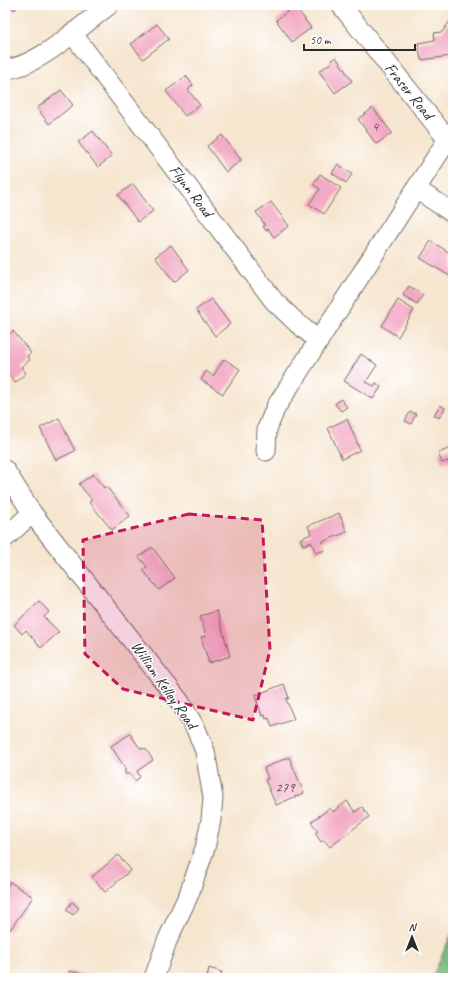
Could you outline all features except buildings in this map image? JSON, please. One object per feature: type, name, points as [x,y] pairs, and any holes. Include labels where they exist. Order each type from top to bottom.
[{"type":"street","points":[[5,69],[12,69],[33,60],[109,5]]},
{"type":"street","name":"Fraser Road","points":[[340,5],[450,135]]},
{"type":"street","name":"Flynn Road","points":[[72,33],[274,301],[319,341]]},
{"type":"street","points":[[266,451],[267,429],[276,407],[450,135]]},
{"type":"street","points":[[416,189],[453,213]]},
{"type":"street","name":"William Kelley Road","points":[[5,470],[32,513],[180,702],[196,729],[206,751],[213,798],[207,840],[189,894],[167,941],[154,978]]},
{"type":"street","points":[[5,538],[32,513]]},
{"type":"highlighted area","points":[[189,514],[262,520],[270,650],[253,720],[123,689],[85,654],[83,540]]},
{"type":"green space","points":[[453,930],[453,978],[430,978],[434,973]]}]
